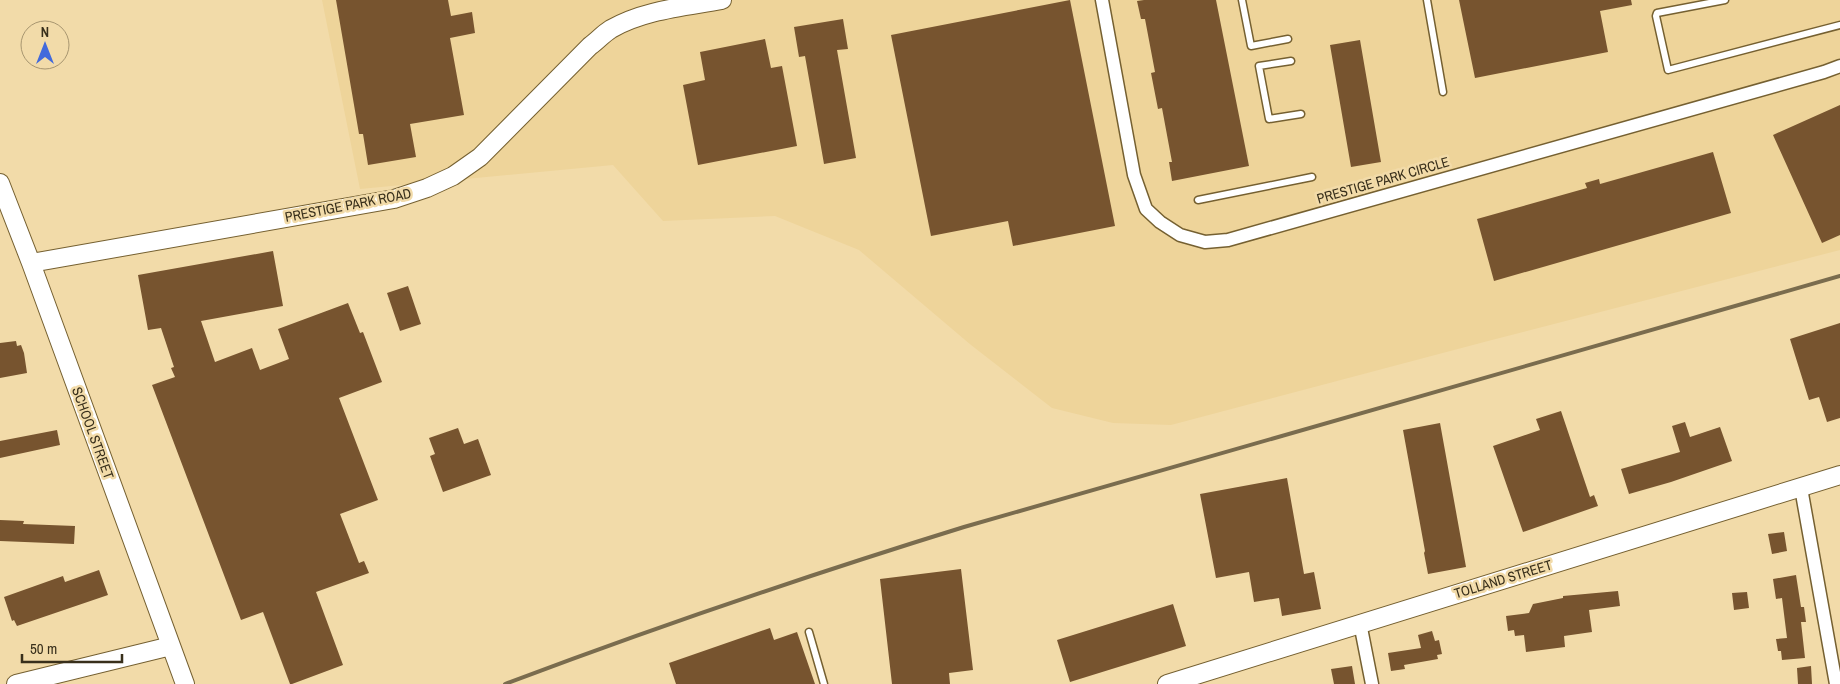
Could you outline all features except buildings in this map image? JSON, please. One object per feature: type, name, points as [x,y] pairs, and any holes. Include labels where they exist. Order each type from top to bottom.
[{"type":"main road","name":"PRESTIGE PARK ROAD","points":[[31,263],[386,200],[427,188],[453,176],[480,156],[590,46],[609,30],[632,19],[657,12],[722,0]]},
{"type":"main road","name":"SCHOOL STREET","points":[[0,183],[185,684]]},
{"type":"main road","name":"TOLLAND STREET","points":[[1167,684],[1840,475]]},
{"type":"main road","points":[[16,684],[172,646]]},
{"type":"street","name":"PRESTIGE PARK CIRCLE","points":[[1102,0],[1134,175],[1146,209],[1180,236],[1205,242],[1228,240],[1814,75],[1840,66]]},
{"type":"street","points":[[1801,488],[1836,684]]},
{"type":"street","points":[[1360,623],[1372,684]]},
{"type":"lane","points":[[1242,0],[1251,46],[1288,39]]},
{"type":"lane","points":[[1427,0],[1443,92]]},
{"type":"lane","points":[[1725,0],[1657,13],[1656,16],[1668,70],[1840,25]]},
{"type":"lane","points":[[1292,61],[1260,66],[1270,119],[1301,114]]},
{"type":"lane","points":[[1198,200],[1312,177]]},
{"type":"lane","points":[[809,632],[824,684]]},
{"type":"shaded area","points":[[322,0],[1840,0],[1840,250],[1171,425],[1113,423],[1052,408],[971,345],[859,250],[775,216],[663,221],[613,165],[360,189]]},
{"type":"railway","points":[[505,684],[733,602],[964,527],[1840,276]]}]
